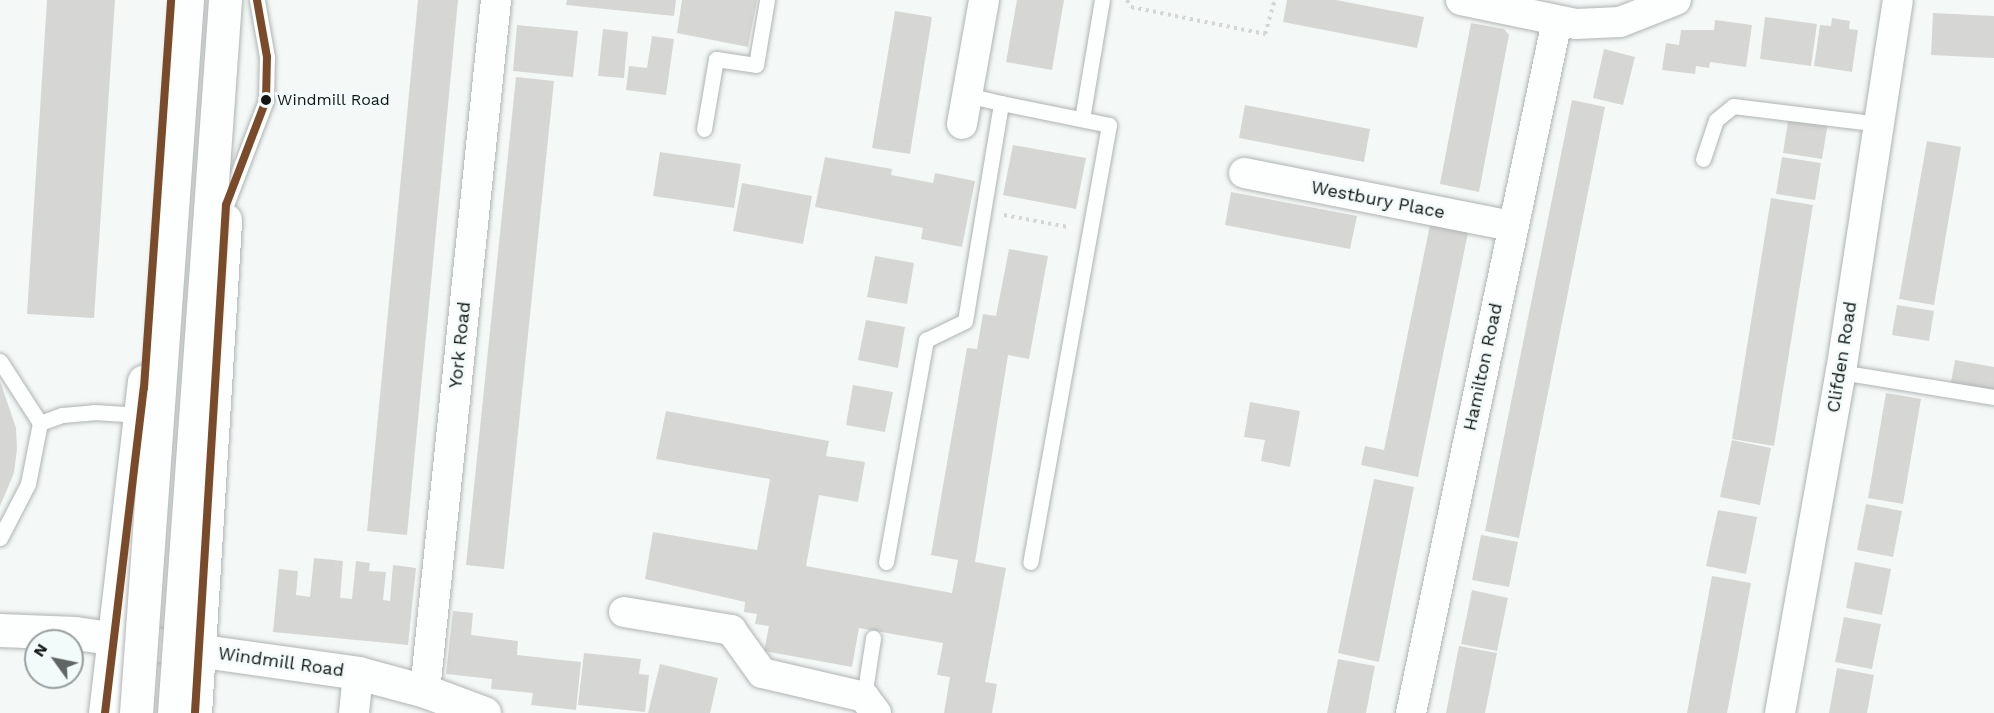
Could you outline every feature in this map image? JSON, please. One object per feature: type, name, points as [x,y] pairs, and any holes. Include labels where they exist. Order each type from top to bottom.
[{"type":"main road","points":[[105,713],[141,415],[171,0]]},
{"type":"main road","points":[[136,713],[187,0]]},
{"type":"main road","points":[[174,713],[225,0]]},
{"type":"main road","points":[[195,713],[240,0]]},
{"type":"main road","name":"Windmill Road","points":[[0,630],[62,632],[115,638],[358,673],[425,691],[484,713]]},
{"type":"street","name":"York Road","points":[[425,691],[496,0]]},
{"type":"street","points":[[962,124],[984,0]]},
{"type":"street","points":[[1461,0],[1620,22],[1676,0]]},
{"type":"street","name":"Clifden Road","points":[[1780,713],[1841,372],[1898,0]]},
{"type":"street","name":"Hamilton Road","points":[[1411,713],[1512,226],[1570,15]]},
{"type":"street","name":"Westbury Place","points":[[1244,173],[1512,226]]},
{"type":"street","points":[[624,612],[731,630],[762,673],[870,705]]},
{"type":"street","points":[[354,713],[358,673]]},
{"type":"lane","points":[[226,206],[262,119],[266,100],[267,57],[257,0]]},
{"type":"lane","points":[[704,129],[716,59],[756,65],[767,0]]},
{"type":"lane","points":[[1082,119],[1102,0]]},
{"type":"lane","points":[[968,95],[1109,125],[1030,562]]},
{"type":"lane","points":[[886,562],[926,340],[965,321],[1001,103]]},
{"type":"lane","points":[[1703,159],[1716,120],[1733,106],[1880,124]]},
{"type":"lane","points":[[0,361],[40,423],[28,484],[0,538]]},
{"type":"lane","points":[[1841,372],[1994,397]]},
{"type":"lane","points":[[40,423],[62,415],[93,412],[141,415]]},
{"type":"lane","points":[[870,705],[873,638]]},
{"type":"path","points":[[1127,0],[1131,7],[1265,34],[1275,0]]},
{"type":"path","points":[[983,211],[1090,231]]},
{"type":"building","points":[[47,0],[115,0],[94,318],[27,314]]},
{"type":"building","points":[[418,0],[458,0],[407,535],[367,531]]},
{"type":"building","points":[[567,0],[676,0],[674,16],[566,5]]},
{"type":"building","points":[[682,0],[757,0],[748,47],[677,33]]},
{"type":"building","points":[[1017,0],[1064,0],[1052,70],[1006,62]]},
{"type":"building","points":[[1287,0],[1336,0],[1424,17],[1417,48],[1283,22]]},
{"type":"building","points":[[895,11],[932,17],[910,154],[872,148]]},
{"type":"building","points":[[1933,13],[1994,16],[1994,58],[1931,55]]},
{"type":"building","points":[[1765,17],[1817,24],[1811,66],[1760,59]]},
{"type":"building","points":[[1832,18],[1850,21],[1849,29],[1858,30],[1852,72],[1814,66],[1820,25],[1831,26]]},
{"type":"building","points":[[1715,20],[1752,25],[1746,67],[1710,62],[1709,68],[1696,66],[1695,74],[1662,70],[1666,43],[1679,45],[1681,30],[1714,30]]},
{"type":"building","points":[[1471,23],[1504,29],[1509,35],[1479,192],[1440,184]]},
{"type":"building","points":[[517,25],[578,31],[573,77],[513,71]]},
{"type":"building","points":[[603,29],[628,32],[624,78],[598,76]]},
{"type":"building","points":[[652,36],[674,39],[666,95],[626,90],[629,66],[647,68]]},
{"type":"building","points":[[1604,49],[1635,57],[1623,105],[1593,98]]},
{"type":"building","points":[[516,77],[554,81],[504,569],[466,565]]},
{"type":"building","points":[[1572,100],[1605,107],[1519,538],[1485,531]]},
{"type":"building","points":[[1245,105],[1370,129],[1364,162],[1239,138]]},
{"type":"building","points":[[1789,115],[1828,122],[1822,159],[1783,153]]},
{"type":"building","points":[[1927,141],[1961,147],[1934,305],[1899,299]]},
{"type":"building","points":[[1013,145],[1086,158],[1076,209],[1003,195]]},
{"type":"building","points":[[660,152],[741,164],[734,208],[653,196]]},
{"type":"building","points":[[825,157],[892,169],[891,175],[933,183],[935,173],[975,181],[962,247],[921,239],[923,228],[815,207]]},
{"type":"building","points":[[1782,157],[1821,163],[1815,200],[1776,194]]},
{"type":"building","points":[[742,183],[812,196],[803,244],[733,231]]},
{"type":"building","points":[[1231,192],[1357,216],[1350,249],[1225,225]]},
{"type":"building","points":[[1771,198],[1813,205],[1774,446],[1732,439]]},
{"type":"building","points":[[1431,220],[1469,228],[1418,477],[1361,465],[1365,446],[1384,450]]},
{"type":"building","points":[[1009,249],[1048,256],[1029,359],[1008,355],[975,562],[1006,568],[985,682],[997,684],[992,713],[944,713],[950,677],[937,675],[943,643],[859,628],[852,667],[764,651],[769,626],[755,624],[757,614],[744,612],[745,602],[645,579],[653,532],[757,550],[770,479],[656,459],[666,411],[829,441],[826,456],[865,462],[858,502],[819,495],[806,566],[952,593],[958,560],[931,555],[967,348],[977,349],[983,314],[996,316]]},
{"type":"building","points":[[875,256],[914,263],[907,304],[867,297]]},
{"type":"building","points":[[1897,305],[1934,311],[1929,341],[1892,335]]},
{"type":"building","points":[[866,320],[905,327],[898,368],[858,360]]},
{"type":"building","points":[[1955,360],[1994,367],[1994,393],[1950,388]]},
{"type":"building","points":[[0,381],[16,428],[17,449],[14,473],[0,506]]},
{"type":"building","points":[[853,385],[893,392],[885,432],[846,425]]},
{"type":"building","points":[[1886,393],[1921,399],[1903,504],[1868,498]]},
{"type":"building","points":[[1250,402],[1300,411],[1290,467],[1261,461],[1265,440],[1244,437]]},
{"type":"building","points":[[1732,440],[1771,448],[1760,505],[1720,497]]},
{"type":"building","points":[[1374,479],[1414,487],[1379,662],[1338,653]]},
{"type":"building","points":[[1866,504],[1902,511],[1893,557],[1857,550]]},
{"type":"building","points":[[1718,510],[1757,517],[1746,574],[1706,566]]},
{"type":"building","points":[[1481,535],[1518,542],[1509,587],[1472,580]]},
{"type":"building","points":[[314,558],[343,561],[340,598],[352,599],[356,561],[370,563],[369,571],[386,572],[383,600],[390,601],[393,565],[416,568],[408,645],[273,632],[279,569],[298,571],[296,595],[310,597]]},
{"type":"building","points":[[1855,562],[1891,569],[1882,615],[1846,608]]},
{"type":"building","points":[[1712,576],[1751,583],[1727,713],[1687,713]]},
{"type":"building","points":[[1472,590],[1508,598],[1497,651],[1461,644]]},
{"type":"building","points":[[453,611],[473,613],[471,635],[518,641],[517,655],[581,662],[576,710],[531,705],[533,693],[491,689],[492,679],[446,674]]},
{"type":"building","points":[[1844,617],[1881,624],[1872,669],[1835,662]]},
{"type":"building","points":[[1459,646],[1497,653],[1485,713],[1446,713]]},
{"type":"building","points":[[584,653],[641,659],[639,674],[649,675],[645,712],[578,705]]},
{"type":"building","points":[[1338,659],[1375,666],[1366,713],[1327,713]]},
{"type":"building","points":[[660,664],[718,678],[710,713],[648,713]]},
{"type":"building","points":[[1837,668],[1874,675],[1867,713],[1829,713]]},
{"type":"transit line","points":[[105,713],[144,388],[171,0]]},
{"type":"transit line","points":[[195,713],[226,205],[266,100],[267,57],[257,0]]},
{"type":"place","name":"Windmill Road","points":[[266,100]]}]
